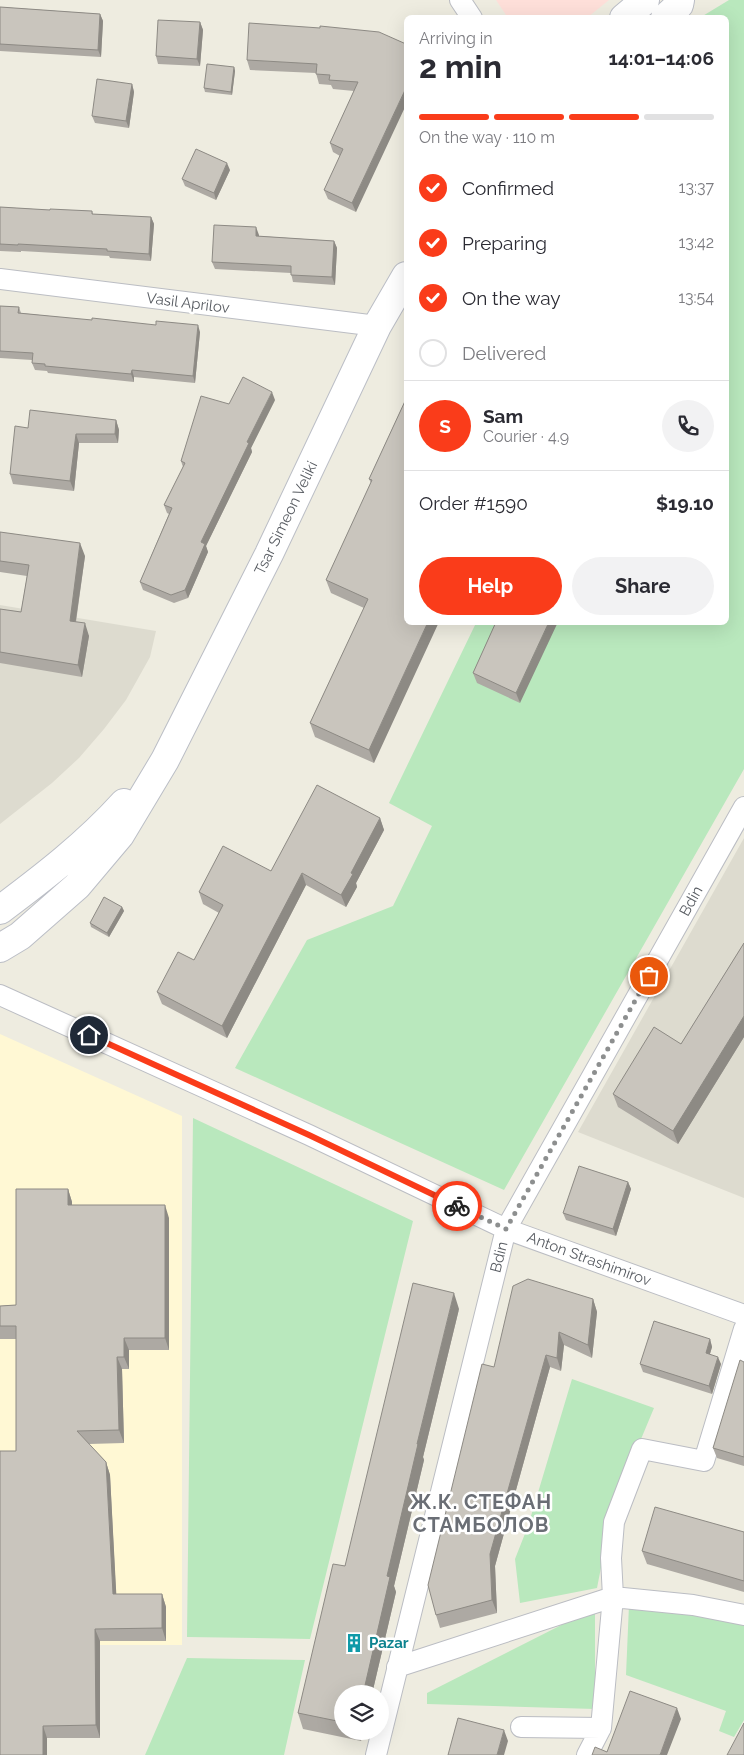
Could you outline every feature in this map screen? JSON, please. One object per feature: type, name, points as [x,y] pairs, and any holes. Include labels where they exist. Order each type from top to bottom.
[{"type":"main road","points":[[628,15],[645,0]]},
{"type":"main road","points":[[668,15],[679,5],[680,0]]},
{"type":"main road","name":"Tsar Simeon Veliki","points":[[0,948],[20,936],[77,886],[120,835],[165,760],[269,554],[377,326],[404,279]]},
{"type":"main road","name":"Tsar Simeon Veliki","points":[[0,910],[53,870],[103,826],[165,760]]},
{"type":"street","points":[[460,0],[470,15]]},
{"type":"street","name":"Vasil Aprilov","points":[[0,279],[377,326]]},
{"type":"street","name":"Bdin","points":[[376,1755],[506,1229],[744,807]]},
{"type":"street","name":"Anton Strashimirov","points":[[0,995],[309,1135],[506,1229],[744,1315]]},
{"type":"street","points":[[587,1755],[601,1728],[613,1597],[611,1558],[614,1522],[642,1448],[704,1461],[744,1328]]},
{"type":"street","points":[[397,1667],[613,1597],[693,1606],[744,1615]]},
{"type":"street","points":[[521,1727],[601,1728]]},
{"type":"shaded area","points":[[496,0],[609,0],[590,15],[506,15]]},
{"type":"shaded area","points":[[0,605],[156,631],[150,657],[126,700],[104,729],[79,758],[52,783],[0,824]]},
{"type":"shaded area","points":[[744,838],[744,1198],[578,1132]]},
{"type":"shaded area","points":[[0,1034],[182,1116],[182,1645],[0,1645]]},
{"type":"green space","points":[[729,0],[744,0],[744,769],[504,1190],[235,1068],[307,940],[393,906],[432,826],[389,803],[475,625],[729,625],[729,15],[704,15]]},
{"type":"green space","points":[[193,1118],[413,1221],[310,1639],[187,1637]]},
{"type":"green space","points":[[572,1379],[654,1408],[613,1506],[597,1588],[520,1603],[515,1559],[528,1526]]},
{"type":"green space","points":[[629,1605],[744,1622],[744,1720],[734,1737],[719,1731],[726,1711],[626,1675]]},
{"type":"green space","points":[[595,1608],[595,1709],[427,1704],[427,1693]]},
{"type":"green space","points":[[187,1658],[305,1660],[284,1755],[145,1755]]},
{"type":"building","points":[[0,7],[100,14],[98,50],[0,44]]},
{"type":"building","points":[[158,20],[200,22],[197,59],[156,56]]},
{"type":"building","points":[[249,23],[320,28],[320,26],[379,32],[404,43],[404,92],[352,203],[324,190],[343,149],[330,143],[358,82],[329,80],[330,75],[316,74],[317,64],[247,60]]},
{"type":"building","points":[[207,64],[234,67],[231,92],[204,88]]},
{"type":"building","points":[[97,79],[132,84],[126,121],[92,116]]},
{"type":"building","points":[[196,149],[227,163],[214,193],[182,179]]},
{"type":"building","points":[[0,207],[92,211],[92,214],[151,217],[149,254],[107,251],[107,249],[0,244]]},
{"type":"building","points":[[214,225],[256,227],[256,236],[334,241],[332,277],[291,275],[291,266],[212,262]]},
{"type":"building","points":[[0,306],[19,307],[18,313],[156,325],[156,321],[198,325],[193,376],[132,370],[131,374],[45,366],[45,364],[32,363],[33,353],[0,351]]},
{"type":"building","points":[[243,377],[272,392],[201,542],[205,544],[185,590],[171,595],[140,582],[172,508],[164,505],[185,463],[181,461],[201,396],[229,404]]},
{"type":"building","points":[[404,403],[404,625],[427,625],[369,750],[310,723],[368,599],[326,580],[372,480],[369,479]]},
{"type":"building","points":[[30,410],[116,420],[115,434],[76,434],[70,481],[10,474],[15,426],[28,428]]},
{"type":"building","points":[[0,532],[80,543],[70,621],[85,623],[78,665],[0,652],[0,609],[21,612],[29,565],[0,561]]},
{"type":"building","points":[[495,625],[548,625],[516,693],[473,673]]},
{"type":"building","points":[[317,785],[380,818],[341,895],[302,873],[222,1026],[157,992],[178,952],[194,960],[223,905],[199,892],[223,846],[271,871]]},
{"type":"building","points":[[104,897],[122,907],[107,933],[90,923]]},
{"type":"building","points":[[744,943],[744,1016],[673,1131],[613,1094],[654,1027],[681,1044]]},
{"type":"building","points":[[579,1166],[628,1182],[613,1229],[563,1213]]},
{"type":"building","points":[[16,1189],[68,1189],[68,1205],[165,1205],[165,1338],[124,1338],[124,1357],[117,1357],[119,1430],[77,1431],[106,1462],[113,1594],[162,1594],[162,1628],[95,1629],[96,1725],[43,1726],[43,1755],[0,1755],[0,1451],[16,1451],[16,1326],[0,1326],[0,1306],[16,1305]]},
{"type":"building","points":[[528,1279],[593,1299],[588,1345],[559,1332],[557,1358],[546,1355],[490,1554],[492,1600],[436,1615],[428,1585],[482,1364],[494,1367],[513,1286]]},
{"type":"building","points":[[413,1283],[454,1293],[387,1576],[390,1577],[365,1685],[334,1685],[334,1720],[298,1713],[333,1564],[345,1566]]},
{"type":"building","points":[[654,1321],[710,1339],[706,1353],[718,1357],[709,1386],[640,1364]]},
{"type":"building","points":[[740,1360],[744,1362],[744,1457],[713,1448]]},
{"type":"building","points":[[655,1507],[744,1532],[744,1581],[642,1551]]},
{"type":"building","points":[[630,1691],[677,1708],[660,1755],[592,1755],[595,1747],[607,1752]]},
{"type":"building","points":[[458,1718],[504,1730],[497,1755],[448,1755]]},
{"type":"building","points":[[744,1723],[744,1755],[727,1755]]},
{"type":"way so far","points":[[457,1206],[506,1229],[649,976]]},
{"type":"place","name":"Pazar","points":[[354,1643]]},
{"type":"district","name":"Ж.К. СТЕФАН СТАМБОЛОВ","points":[[481,1514]]},
{"type":"route","points":[[89,1035],[309,1135],[457,1206]]}]
